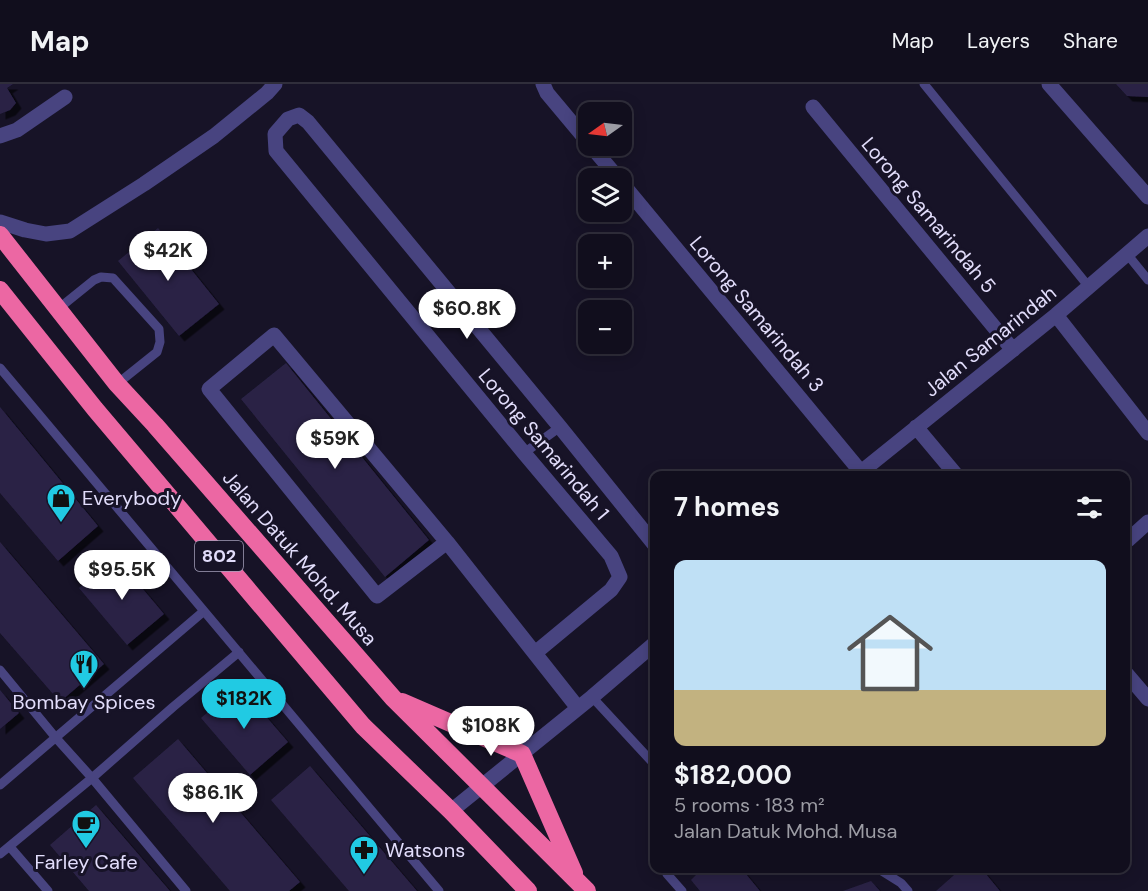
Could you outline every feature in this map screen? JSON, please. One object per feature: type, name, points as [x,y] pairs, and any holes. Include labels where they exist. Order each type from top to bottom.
[{"type":"highway","name":"Jalan Datuk Mohd. Musa","points":[[0,236],[117,384],[393,698],[583,887]]},
{"type":"highway","name":"802","points":[[0,290],[94,409],[363,726],[451,811],[528,891]]},
{"type":"highway","points":[[393,698],[522,754],[583,887]]},
{"type":"street","points":[[0,222],[46,234],[70,231],[214,136],[275,84]]},
{"type":"street","points":[[543,84],[547,93],[578,131]]},
{"type":"street","points":[[1049,84],[1148,197]]},
{"type":"street","points":[[0,136],[16,130],[65,97]]},
{"type":"street","name":"Lorong Samarindah 5","points":[[813,107],[1013,350]]},
{"type":"street","name":"Lorong Samarindah 1","points":[[535,652],[611,590],[620,577],[611,556],[276,151],[275,134],[288,119],[299,115],[308,122],[560,427]]},
{"type":"street","points":[[599,156],[609,168]]},
{"type":"street","name":"Lorong Samarindah 3","points":[[632,196],[856,471]]},
{"type":"street","name":"Jalan Samarindah","points":[[862,471],[1056,315],[1148,236]]},
{"type":"street","points":[[1056,315],[1148,433]]},
{"type":"street","points":[[447,542],[377,596],[208,389],[274,335],[447,542],[578,708]]},
{"type":"street","points":[[560,427],[650,539]]},
{"type":"street","points":[[916,428],[953,471]]},
{"type":"street","points":[[1130,538],[1148,522]]},
{"type":"street","points":[[451,811],[650,647]]},
{"type":"street","points":[[1130,678],[1148,699]]},
{"type":"lane","points":[[924,84],[1089,287]]},
{"type":"lane","points":[[1127,254],[1148,280]]},
{"type":"lane","points":[[58,309],[94,280],[101,277],[113,278],[159,329],[160,342],[157,352],[117,384]]},
{"type":"lane","points":[[0,368],[439,891]]},
{"type":"lane","points":[[524,453],[560,427]]},
{"type":"lane","points":[[0,785],[204,611]]},
{"type":"lane","points":[[0,854],[239,652]]},
{"type":"lane","points":[[0,670],[186,891]]},
{"type":"lane","points":[[592,697],[650,760]]},
{"type":"lane","points":[[10,846],[48,891]]},
{"type":"lane","points":[[667,873],[682,891]]},
{"type":"lane","points":[[884,873],[904,887]]},
{"type":"building","points":[[0,84],[13,84],[7,88],[16,103],[10,110],[0,114]]},
{"type":"building","points":[[1116,84],[1148,84],[1148,97],[1127,96]]},
{"type":"building","points":[[158,228],[219,304],[179,336],[118,261]]},
{"type":"building","points":[[286,363],[429,540],[385,577],[241,399]]},
{"type":"building","points":[[0,407],[98,526],[58,561],[0,493]]},
{"type":"building","points":[[0,542],[104,664],[60,702],[0,633]]},
{"type":"building","points":[[116,557],[164,614],[127,645],[79,588]]},
{"type":"building","points":[[239,685],[288,742],[250,775],[201,718]]},
{"type":"building","points":[[0,690],[19,713],[0,729]]},
{"type":"building","points":[[178,739],[300,882],[289,891],[230,891],[133,778]]},
{"type":"building","points":[[310,766],[417,891],[349,891],[271,800]]},
{"type":"building","points":[[96,805],[170,891],[89,891],[50,845]]},
{"type":"building","points":[[698,873],[745,873],[760,891],[700,891],[691,880]]},
{"type":"building","points":[[956,873],[985,873],[1000,891],[936,891]]},
{"type":"building","points":[[871,881],[880,891],[843,891]]},
{"type":"place","name":"Everybody","points":[[61,524]]},
{"type":"place","name":"Bombay Spices","points":[[84,690]]},
{"type":"place","name":"Farley Cafe","points":[[86,850]]},
{"type":"place","name":"Watsons","points":[[364,876]]}]
